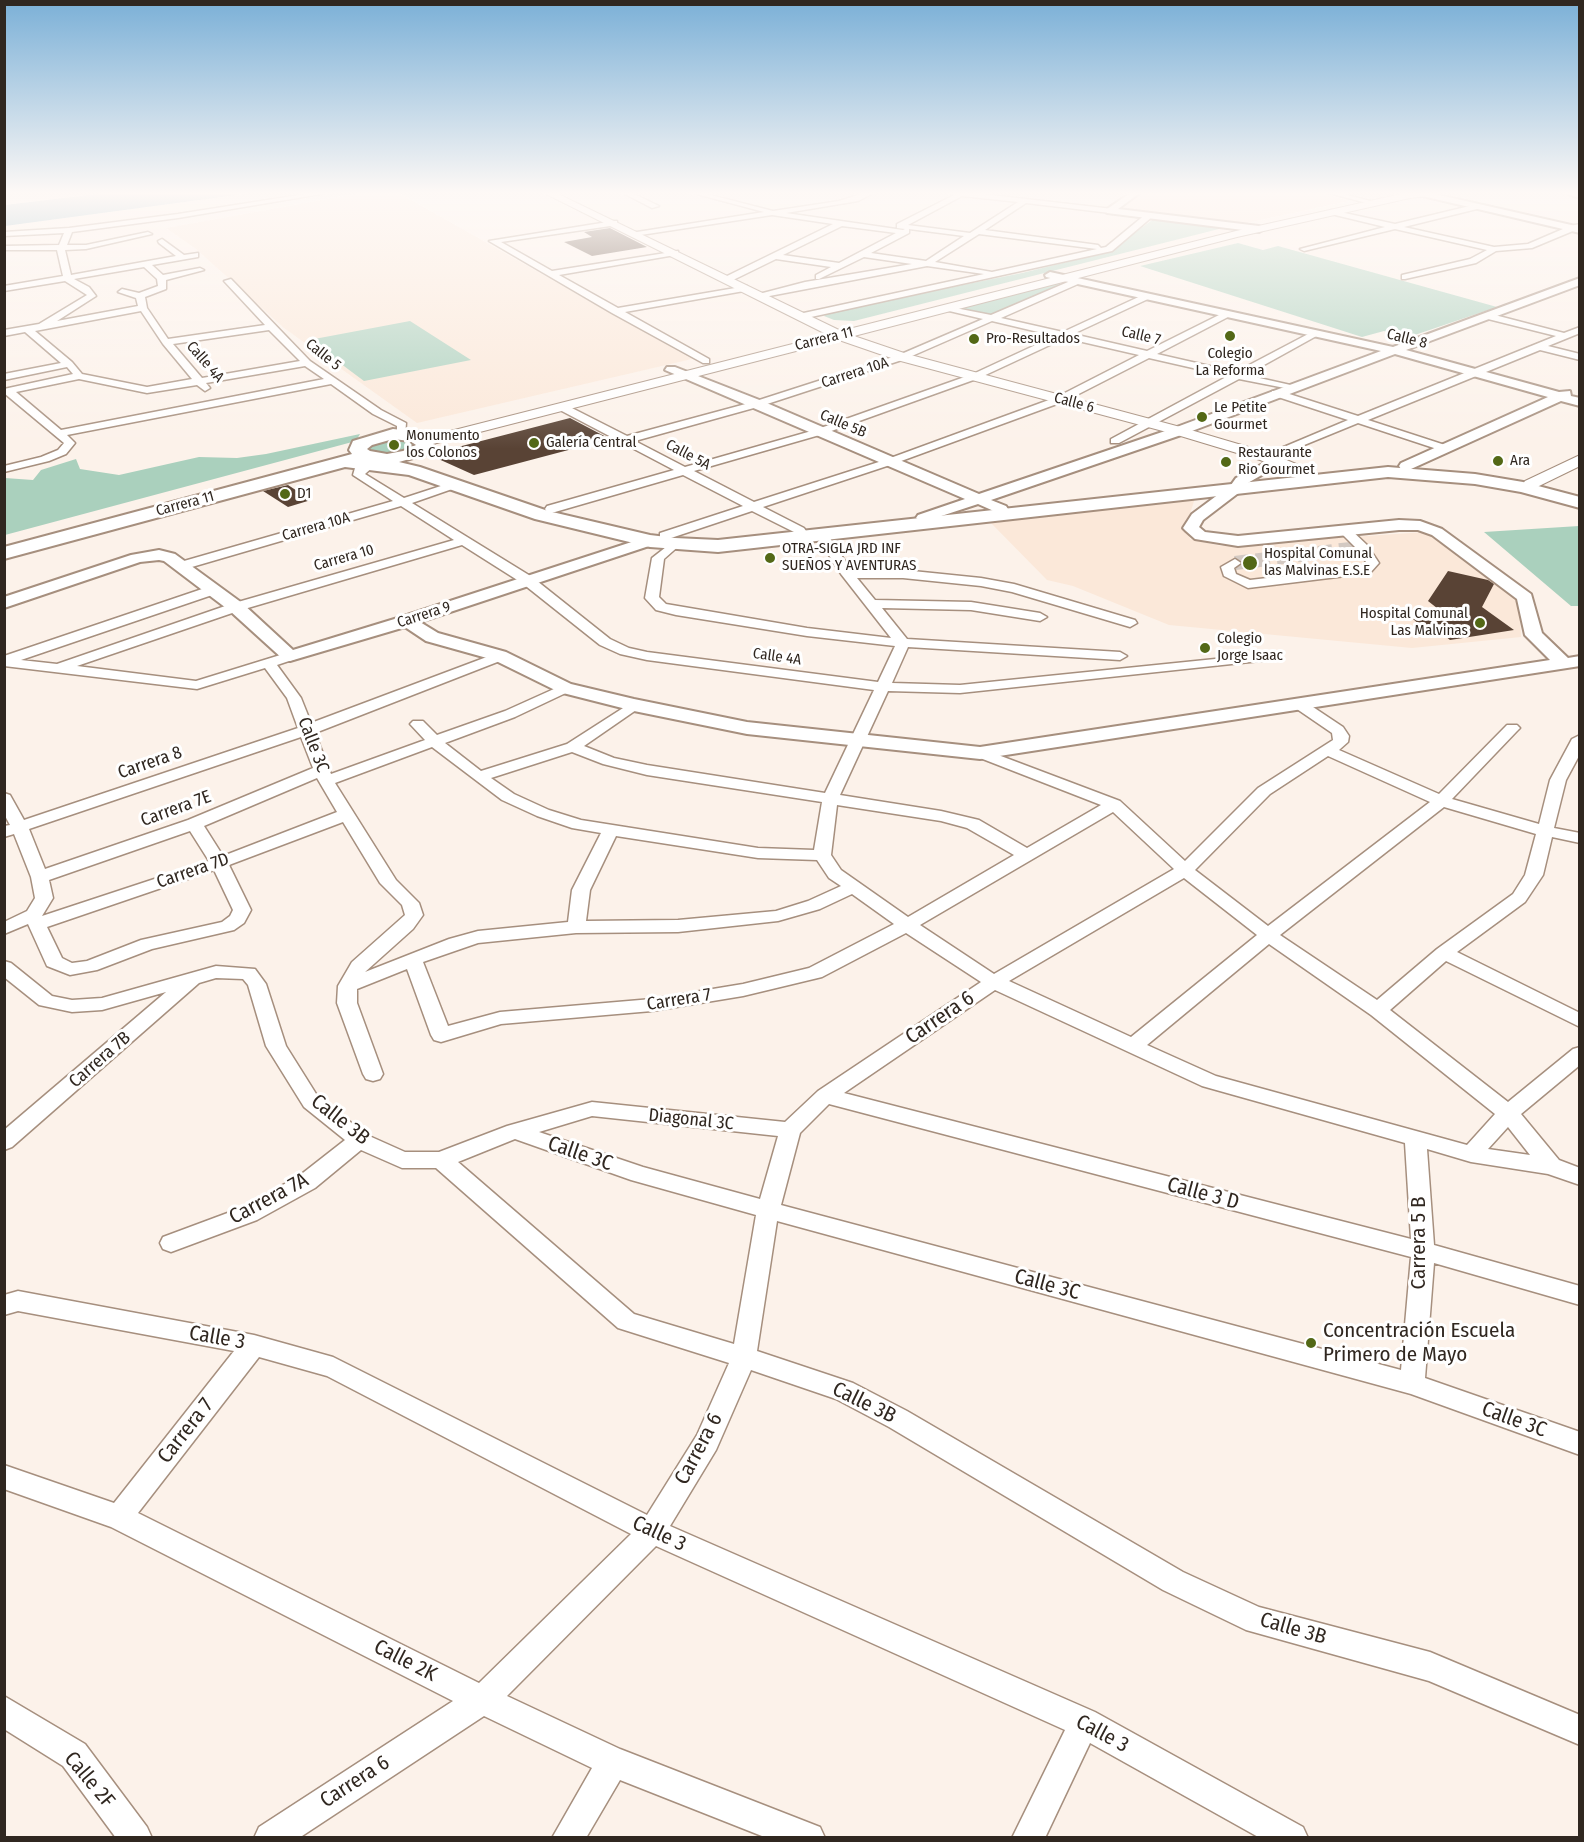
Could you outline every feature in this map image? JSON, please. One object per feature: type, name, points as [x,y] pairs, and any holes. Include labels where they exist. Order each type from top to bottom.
[{"type":"main road","name":"Carrera 11","points":[[404,434],[677,373],[834,333],[866,321],[1038,278]]},
{"type":"main road","name":"Carrera 11","points":[[423,446],[677,373],[706,362],[1077,278]]},
{"type":"main road","name":"Calle 6","points":[[728,279],[834,333],[902,357],[1179,431],[1271,459],[1308,474]]},
{"type":"main road","points":[[802,316],[840,322],[866,321]]},
{"type":"main road","points":[[363,458],[359,446],[375,437],[404,434],[421,438],[423,446],[419,459],[440,473],[551,509],[663,541],[800,531],[1239,485],[1410,472],[1523,487],[1580,503]]},
{"type":"main road","points":[[363,458],[407,456],[423,446]]},
{"type":"main road","name":"Carrera 11","points":[[4,542],[363,458]]},
{"type":"main road","name":"Carrera 11","points":[[4,553],[363,458]]},
{"type":"main road","points":[[363,458],[414,471],[451,486],[542,515],[663,541],[718,546],[1239,485],[1308,474],[1406,466],[1473,472],[1580,496]]},
{"type":"main road","points":[[1531,484],[1580,460]]},
{"type":"street","points":[[4,289],[73,278]]},
{"type":"street","points":[[122,292],[140,296],[163,287],[161,278]]},
{"type":"street","points":[[556,278],[706,362]]},
{"type":"street","points":[[805,285],[818,278]]},
{"type":"street","points":[[762,296],[844,278]]},
{"type":"street","points":[[802,316],[981,278]]},
{"type":"street","name":"Calle 8","points":[[1061,278],[1396,351],[1580,402]]},
{"type":"street","points":[[32,329],[92,296],[86,289],[68,279]]},
{"type":"street","name":"Carrera 10A","points":[[626,440],[757,404],[902,357],[1069,280]]},
{"type":"street","name":"Calle 5","points":[[228,281],[307,363],[383,416],[402,425],[404,434]]},
{"type":"street","points":[[923,518],[1179,431],[1580,281]]},
{"type":"street","points":[[615,311],[744,288]]},
{"type":"street","name":"Calle 4A","points":[[140,296],[143,308],[166,342],[198,381],[219,402]]},
{"type":"street","points":[[551,509],[819,432],[976,376],[1145,297]]},
{"type":"street","points":[[104,304],[126,311]]},
{"type":"street","points":[[4,333],[143,308]]},
{"type":"street","name":"Calle 7","points":[[948,308],[1291,388]]},
{"type":"street","points":[[1120,656],[903,643],[807,632],[661,607],[652,598],[658,558],[663,541],[751,506],[889,462],[1061,399],[1225,315]]},
{"type":"street","points":[[1487,316],[1564,336]]},
{"type":"street","points":[[166,342],[270,327]]},
{"type":"street","points":[[32,329],[80,376]]},
{"type":"street","points":[[1580,330],[1271,459],[1197,517],[1191,528],[1200,536],[1238,542],[1400,525],[1420,526],[1437,532],[1525,597],[1534,635],[1564,663],[1580,673]]},
{"type":"street","points":[[1114,441],[1149,424],[1236,374],[1316,334]]},
{"type":"street","points":[[1540,347],[1580,357]]},
{"type":"street","points":[[4,469],[45,459],[62,452],[70,444],[60,433],[8,391],[80,376],[147,390],[307,363]]},
{"type":"street","points":[[4,377],[69,364]]},
{"type":"street","name":"Calle 5B","points":[[677,373],[757,404],[1001,509]]},
{"type":"street","points":[[60,433],[330,381]]},
{"type":"street","points":[[1406,466],[1580,388]]},
{"type":"street","points":[[1276,393],[1444,448]]},
{"type":"street","name":"Calle 5A","points":[[562,406],[800,531]]},
{"type":"street","points":[[375,437],[383,416]]},
{"type":"street","name":"Calle 4A","points":[[363,458],[358,470],[359,475],[527,580],[605,642],[625,651],[647,656],[883,687],[960,689],[1269,656]]},
{"type":"street","name":"Carrera 10A","points":[[181,566],[404,502],[451,486]]},
{"type":"street","points":[[1235,563],[1227,567],[1230,576],[1248,584],[1365,570],[1374,563],[1344,530]]},
{"type":"street","points":[[822,535],[847,574],[903,643]]},
{"type":"street","name":"Carrera 10","points":[[59,668],[236,607],[462,541]]},
{"type":"street","name":"Carrera 9","points":[[59,668],[197,686],[407,621],[527,580],[663,541]]},
{"type":"street","points":[[4,603],[137,558],[159,555],[169,557],[236,607],[290,656]]},
{"type":"street","points":[[847,574],[903,574],[981,582],[1014,588],[1130,623]]},
{"type":"street","points":[[4,661],[213,590]]},
{"type":"street","points":[[871,604],[971,606],[1040,616]]},
{"type":"street","points":[[407,621],[432,637],[500,656],[565,688],[634,705],[747,728],[980,753],[1564,663]]},
{"type":"street","points":[[903,643],[830,800],[822,855],[835,874],[852,888],[994,982],[1209,1081],[1471,1154],[1551,1166],[1580,1177]]},
{"type":"street","name":"Carrera 8","points":[[12,830],[308,730],[500,656]]},
{"type":"street","points":[[4,661],[59,668]]},
{"type":"street","name":"Calle 3C","points":[[268,664],[294,698],[325,776],[389,883],[410,903],[414,915],[407,925],[359,966],[347,986]]},
{"type":"street","name":"Carrera 7E","points":[[40,877],[325,776],[435,742],[510,714],[565,688]]},
{"type":"street","points":[[1299,704],[1338,730],[1341,736],[1340,742],[1329,751],[1441,801],[1545,831],[1580,838]]},
{"type":"street","points":[[479,777],[572,747],[634,705]]},
{"type":"street","points":[[418,724],[435,742],[479,777],[508,797],[543,813],[578,824],[758,853],[822,855]]},
{"type":"street","points":[[1133,1046],[1268,935],[1441,801],[1512,728]]},
{"type":"street","points":[[1378,1010],[1444,954],[1519,898],[1534,875],[1558,780],[1580,739]]},
{"type":"street","points":[[572,747],[609,761],[647,770],[941,816],[973,824],[1025,854]]},
{"type":"street","name":"Carrera 6","points":[[270,1838],[482,1700],[652,1532],[706,1442],[744,1357],[768,1210],[790,1130],[825,1096],[994,982],[1185,870],[1264,791],[1329,751]]},
{"type":"street","points":[[980,753],[1114,804],[1185,870],[1268,935],[1378,1010],[1508,1113],[1551,1166]]},
{"type":"street","points":[[4,798],[12,830],[40,877],[44,898],[35,920],[54,962],[69,969],[90,966],[147,944],[228,926],[238,919],[242,910],[219,863],[194,824]]},
{"type":"street","name":"Carrera 7","points":[[413,960],[441,1035],[500,1018],[652,1005],[774,982],[815,972],[907,925],[1114,804]]},
{"type":"street","name":"Carrera 7D","points":[[4,928],[219,863],[348,814]]},
{"type":"street","points":[[576,927],[581,890],[611,830]]},
{"type":"street","points":[[372,1074],[347,1004],[347,986],[413,960],[478,937],[576,927],[678,926],[778,916],[814,905],[852,888]]},
{"type":"street","points":[[1444,954],[1580,1021]]},
{"type":"street","points":[[4,967],[46,1001],[72,1006],[102,1004],[195,978]]},
{"type":"street","name":"Calle 3B","points":[[195,978],[216,972],[248,973],[257,984],[276,1046],[311,1102],[359,1140],[402,1160],[441,1160],[626,1321],[844,1391],[898,1419],[1173,1581],[1256,1620],[1430,1667],[1580,1730]]},
{"type":"street","name":"Carrera 7B","points":[[6,1139],[195,978]]},
{"type":"street","points":[[1471,1154],[1508,1113],[1580,1054]]},
{"type":"street","name":"Calle 3 D","points":[[825,1096],[1423,1251],[1580,1296]]},
{"type":"street","name":"Diagonal 3C","points":[[514,1131],[592,1110],[790,1130]]},
{"type":"street","points":[[441,1160],[514,1131]]},
{"type":"street","name":"Calle 3C","points":[[514,1131],[639,1174],[1412,1384],[1580,1444]]},
{"type":"street","name":"Carrera 5 B","points":[[1412,1384],[1423,1251],[1415,1138]]},
{"type":"street","name":"Carrera 7A","points":[[171,1244],[249,1214],[308,1182],[359,1140]]},
{"type":"street","name":"Calle 3","points":[[4,1305],[18,1301],[254,1345],[333,1366],[652,1532],[1084,1723],[1292,1838]]},
{"type":"street","name":"Carrera 7","points":[[119,1517],[254,1345]]},
{"type":"street","name":"Calle 2K","points":[[4,1477],[119,1517],[482,1700],[613,1762],[810,1838]]},
{"type":"street","name":"Calle 2F","points":[[4,1711],[74,1755],[136,1838]]},
{"type":"street","points":[[1028,1838],[1084,1723]]},
{"type":"street","points":[[568,1838],[613,1762]]},
{"type":"shaded area","points":[[228,278],[549,278],[692,359],[417,423],[284,328]]},
{"type":"shaded area","name":"Hospital Comunal las Malvinas E.S.E","points":[[1195,498],[1189,517],[1190,539],[1221,546],[1425,532],[1519,598],[1521,637],[1412,648],[1169,625],[1073,586],[1047,580],[991,523]]},
{"type":"green space","points":[[997,278],[1025,278],[854,321],[834,320],[824,316],[828,312]]},
{"type":"green space","points":[[1177,278],[1393,278],[1497,307],[1406,338],[1384,331],[1362,337]]},
{"type":"green space","points":[[1054,283],[1060,284],[991,315],[962,308]]},
{"type":"green space","points":[[410,321],[471,360],[364,381],[309,340]]},
{"type":"green space","points":[[360,434],[356,441],[5,535],[5,478],[33,480],[41,470],[76,459],[80,469],[119,475],[199,457],[237,458],[266,454]]},
{"type":"green space","points":[[386,438],[409,439],[416,446],[393,455],[368,451],[368,445]]},
{"type":"green space","points":[[1579,526],[1579,606],[1571,606],[1484,532]]},
{"type":"building","name":"Galería Central","points":[[570,418],[610,439],[474,475],[434,457],[458,447]]},
{"type":"building","name":"D1","points":[[288,485],[311,500],[288,507],[263,491]]},
{"type":"building","points":[[1448,571],[1488,580],[1494,584],[1482,607],[1514,630],[1450,640],[1444,635],[1433,636],[1413,619],[1447,616],[1428,601]]},
{"type":"tunnel","points":[[1235,563],[1358,548]]},
{"type":"place","name":"Colegio La Reforma","points":[[1230,336]]},
{"type":"place","name":"Pro-Resultados","points":[[974,339]]},
{"type":"place","name":"Le Petite Gourmet","points":[[1202,417]]},
{"type":"place","name":"Galería Central","points":[[534,443]]},
{"type":"place","name":"Monumento los Colonos","points":[[394,445]]},
{"type":"place","name":"Ara","points":[[1498,461]]},
{"type":"place","name":"Restaurante Rio Gourmet","points":[[1226,462]]},
{"type":"place","name":"D1","points":[[285,494]]},
{"type":"place","name":"OTRA-SIGLA JRD INF SUEÑOS Y AVENTURAS","points":[[770,558]]},
{"type":"place","name":"Hospital Comunal las Malvinas E.S.E","points":[[1250,563]]},
{"type":"place","name":"Hospital Comunal Las Malvinas","points":[[1480,623]]},
{"type":"place","name":"Colegio Jorge Isaac","points":[[1205,648]]},
{"type":"place","name":"Concentración Escuela Primero de Mayo","points":[[1311,1343]]}]
